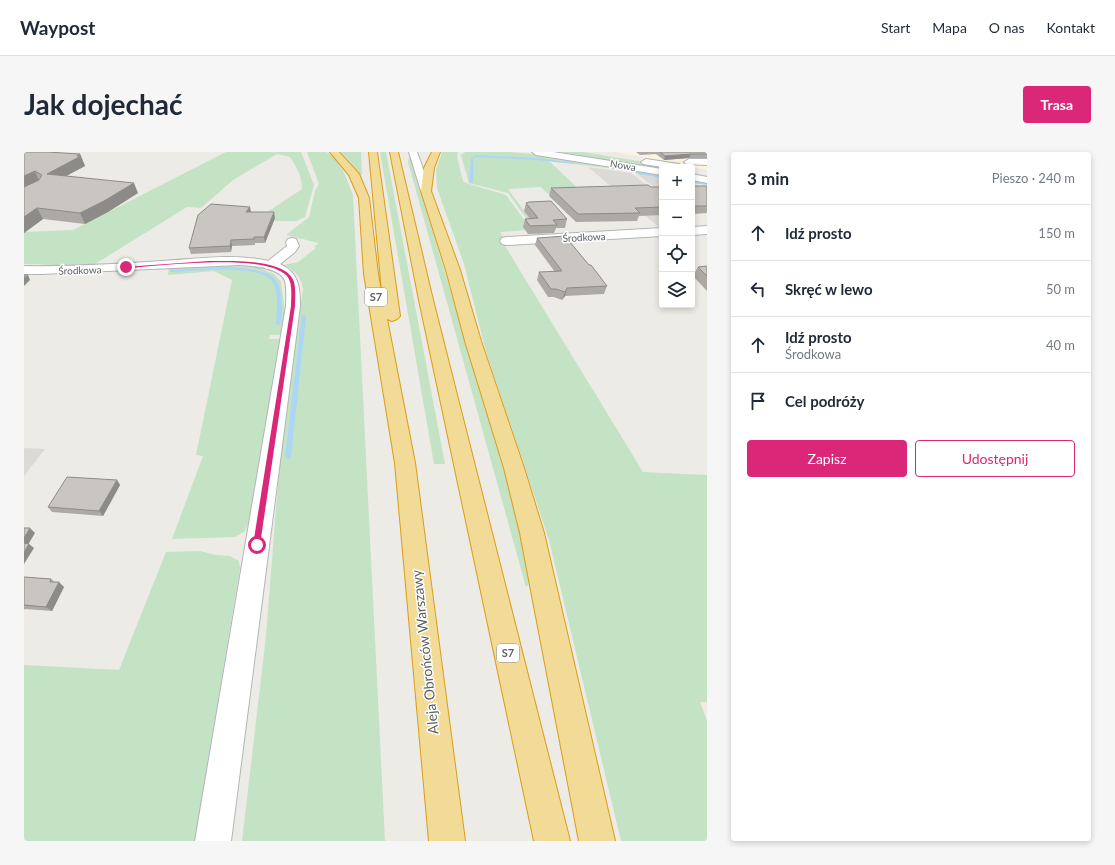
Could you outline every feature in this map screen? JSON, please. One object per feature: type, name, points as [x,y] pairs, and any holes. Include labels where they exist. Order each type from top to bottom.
[{"type":"highway","name":"S7","points":[[334,152],[354,174],[364,198],[371,274],[404,457]]},
{"type":"highway","points":[[373,152],[388,274],[404,457]]},
{"type":"highway","points":[[394,152],[399,176]]},
{"type":"highway","name":"S7","points":[[406,152],[399,176],[552,841]]},
{"type":"highway","points":[[436,152],[429,168],[426,192],[453,270],[471,335],[514,468],[532,533],[597,841]]},
{"type":"highway","name":"Aleja Obrońców Warszawy","points":[[404,457],[425,656],[447,841]]},
{"type":"street","points":[[413,152],[426,192]]},
{"type":"street","name":"Nowa","points":[[536,152],[659,172]]},
{"type":"street","points":[[588,152],[661,164]]},
{"type":"street","points":[[695,165],[707,162]]},
{"type":"street","points":[[695,168],[707,172]]},
{"type":"street","points":[[695,178],[707,180]]},
{"type":"street","points":[[695,231],[707,230]]},
{"type":"street","name":"Środkowa","points":[[515,238],[659,232]]},
{"type":"street","points":[[270,266],[292,247],[292,242]]},
{"type":"street","name":"Środkowa","points":[[24,270],[81,270],[209,262],[250,262],[270,266],[283,271],[289,276],[292,282],[293,306],[214,841]]},
{"type":"shaded area","points":[[617,152],[707,152],[707,170],[695,168],[695,164],[676,164]]},
{"type":"shaded area","points":[[588,167],[631,173],[659,195],[659,227]]},
{"type":"shaded area","points":[[637,174],[659,178],[659,191]]},
{"type":"shaded area","points":[[24,448],[45,449],[24,476]]},
{"type":"green space","points":[[226,152],[301,152],[314,185],[305,217],[297,221],[274,221],[275,217],[260,217],[302,189],[299,172],[290,157],[277,154],[233,180],[201,208],[187,207],[95,264],[24,264],[24,232],[73,230]]},
{"type":"green space","points":[[307,152],[326,152],[331,155],[343,171],[353,195],[385,841],[242,841],[266,636],[280,458],[303,289],[297,274],[284,265],[298,262],[316,248],[314,247],[319,243],[286,235],[309,217],[315,191],[319,184]]},
{"type":"green space","points":[[341,152],[361,152],[362,175],[361,175]]},
{"type":"green space","points":[[380,152],[386,152],[445,464],[434,464]]},
{"type":"green space","points":[[442,152],[458,152],[457,156],[463,181],[506,195],[536,236],[526,230],[500,232],[509,245],[505,246],[643,472],[707,475],[707,702],[700,702],[707,721],[707,841],[621,841],[549,540],[485,348],[464,264],[437,188],[436,170]]},
{"type":"green space","points":[[465,152],[508,152],[534,154],[659,175],[659,178],[637,174],[633,171],[549,161],[583,193],[548,194],[541,187],[508,189],[542,235],[544,235],[539,236],[508,193],[469,183],[461,155]]},
{"type":"green space","points":[[560,152],[583,152],[659,164],[659,168]]},
{"type":"green space","points":[[410,155],[524,538],[530,583],[526,587],[408,162]]},
{"type":"green space","points":[[231,266],[259,268],[274,274],[281,282],[285,312],[281,335],[270,335],[269,339],[280,339],[249,521],[245,531],[235,537],[172,539],[203,456],[196,455],[232,280],[214,271],[168,275],[169,267]]},
{"type":"green space","points":[[200,551],[216,555],[230,556],[239,561],[240,568],[195,841],[24,841],[24,665],[119,670],[166,552]]},
{"type":"building","points":[[24,152],[80,154],[77,156],[81,156],[47,174],[134,183],[80,213],[37,208],[24,217],[24,187],[39,180],[42,175],[35,171],[24,176]]},
{"type":"building","points":[[660,152],[707,152],[707,154],[665,156]]},
{"type":"building","points":[[648,185],[651,187],[659,187],[659,207],[635,208],[640,213],[578,214],[551,188]]},
{"type":"building","points":[[695,186],[707,186],[707,206],[695,206]]},
{"type":"building","points":[[551,201],[567,219],[553,220],[557,225],[530,226],[525,219],[538,218],[526,203]]},
{"type":"building","points":[[211,204],[250,207],[246,212],[274,212],[264,237],[231,240],[230,246],[189,248],[198,215]]},
{"type":"building","points":[[565,236],[589,265],[591,265],[607,286],[567,288],[565,292],[551,289],[539,272],[562,271],[537,238]]},
{"type":"building","points":[[707,266],[707,276],[698,267]]},
{"type":"building","points":[[67,477],[117,480],[99,511],[48,507]]},
{"type":"building","points":[[24,528],[30,528],[24,538]]},
{"type":"building","points":[[24,543],[29,544],[24,552]]},
{"type":"building","points":[[24,577],[51,579],[50,582],[59,582],[46,607],[24,605]]},
{"type":"waterway","points":[[471,182],[472,158],[476,156],[537,159],[574,163]]},
{"type":"waterway","points":[[638,173],[659,176]]},
{"type":"waterway","points":[[695,182],[707,184]]},
{"type":"waterway","points":[[172,271],[240,269],[265,274],[276,283],[279,301],[278,324]]},
{"type":"waterway","points":[[288,457],[304,316]]},
{"type":"route","points":[[126,267],[239,261],[262,264],[283,271],[289,276],[292,282],[293,306],[257,545]]}]
